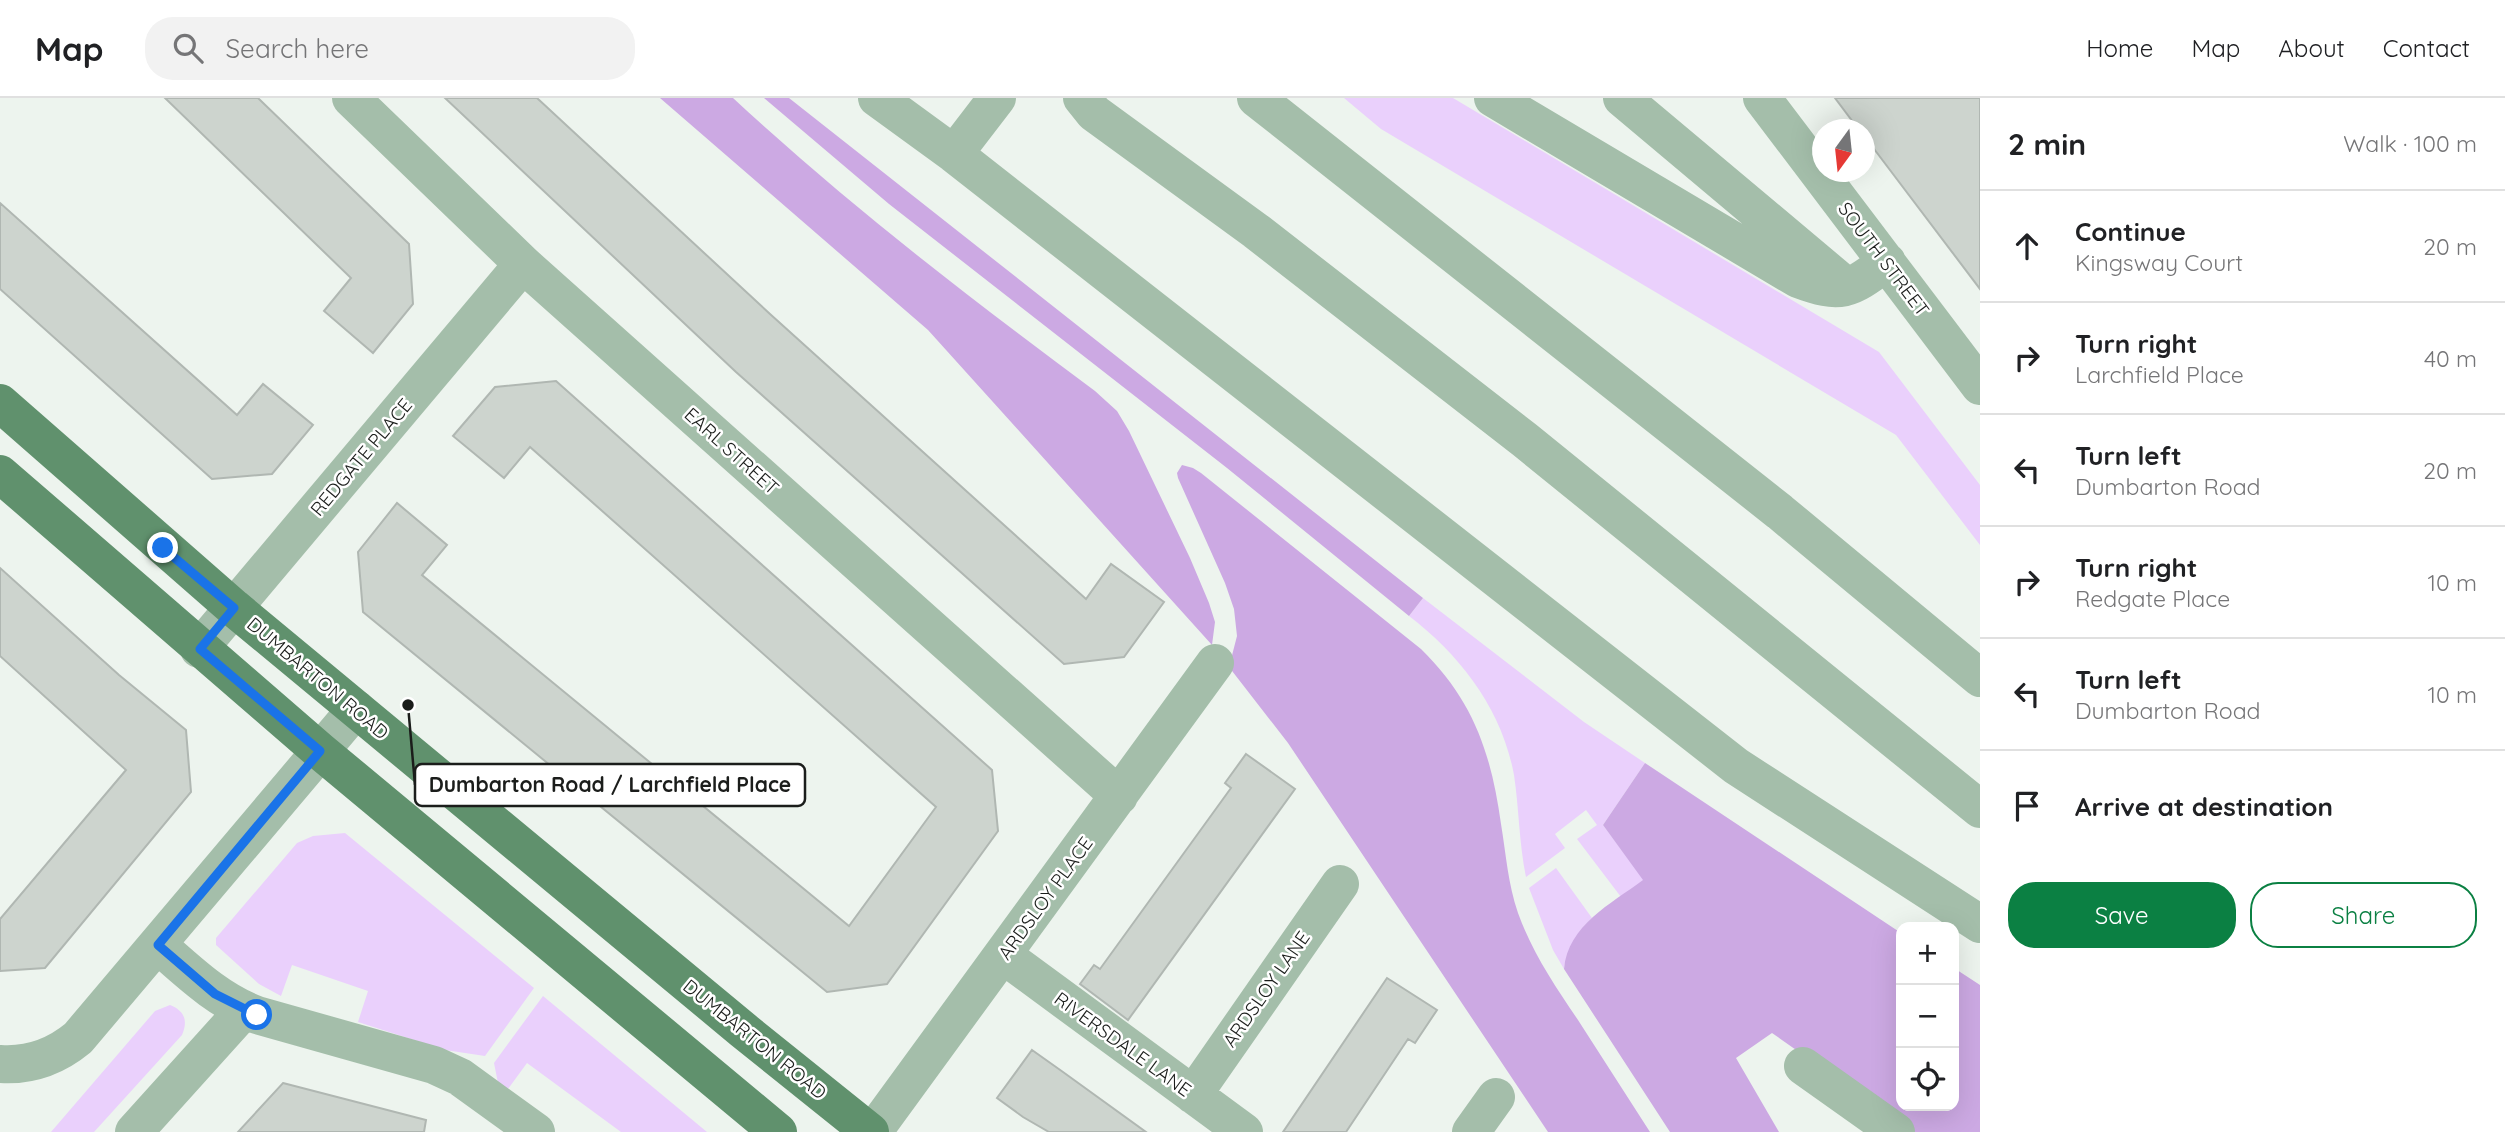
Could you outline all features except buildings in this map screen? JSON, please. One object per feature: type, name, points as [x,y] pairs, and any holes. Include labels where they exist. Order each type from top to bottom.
[{"type":"main road","name":"DUMBARTON ROAD","points":[[0,403],[234,608],[743,1030],[872,1132]]},
{"type":"main road","points":[[0,474],[320,751],[778,1132]]},
{"type":"street","name":"EARL STREET","points":[[351,98],[523,264],[1119,796]]},
{"type":"street","points":[[877,98],[954,154],[1736,766],[1980,924]]},
{"type":"street","points":[[954,154],[997,98]]},
{"type":"street","points":[[1082,98],[1094,113],[1256,231],[1525,440],[1980,809]]},
{"type":"street","points":[[1256,98],[1788,518],[1980,678]]},
{"type":"street","points":[[1493,98],[1798,279],[1834,289],[1847,288],[1858,284],[1886,262]]},
{"type":"street","points":[[1622,98],[1847,288]]},
{"type":"street","name":"SOUTH STREET","points":[[1762,98],[1980,386]]},
{"type":"street","name":"REDGATE PLACE","points":[[200,649],[523,264]]},
{"type":"street","name":"ARDSLOY PLACE","points":[[872,1132],[1215,663]]},
{"type":"street","points":[[9,1064],[41,1060],[62,1051],[78,1038],[356,709]]},
{"type":"street","name":"ARDSLOY LANE","points":[[1193,1094],[1340,884]]},
{"type":"street","points":[[158,945],[215,994],[244,1010],[434,1065],[460,1077],[536,1132]]},
{"type":"street","name":"RIVERSDALE LANE","points":[[1003,955],[1244,1132]]},
{"type":"street","points":[[134,1132],[244,1010]]},
{"type":"street","points":[[1803,1066],[1896,1132]]},
{"type":"street","points":[[1471,1132],[1496,1097]]},
{"type":"shaded area","points":[[660,98],[733,98],[865,213],[1095,391],[1117,411],[1190,558],[1209,603],[1215,622],[1212,645],[928,330]]},
{"type":"shaded area","points":[[764,98],[789,98],[1423,598],[1409,616],[1227,468],[889,204]]},
{"type":"shaded area","points":[[1344,98],[1453,98],[1879,352],[1980,485],[1980,545],[1896,435],[1381,129]]},
{"type":"shaded area","points":[[1182,465],[1201,473],[1421,649],[1454,688],[1477,729],[1492,773],[1512,891],[1524,927],[1537,955],[1650,1132],[1548,1132],[1288,743],[1229,667],[1237,636],[1234,609],[1178,478],[1177,473]]},
{"type":"shaded area","points":[[1423,598],[1584,722],[1645,763],[1603,825],[1644,880],[1621,897],[1577,839],[1597,825],[1586,810],[1555,834],[1565,848],[1526,877],[1514,775],[1500,728],[1476,685],[1461,666],[1428,631],[1409,616]]},
{"type":"shaded area","points":[[1645,763],[1896,930],[1896,1111],[1959,1111],[1959,971],[1980,985],[1980,1132],[1913,1132],[1772,1033],[1736,1058],[1779,1132],[1670,1132],[1564,969],[1567,954],[1582,928],[1605,907],[1643,880],[1603,825]]},
{"type":"shaded area","points":[[345,833],[534,988],[485,1056],[445,1050],[358,1022],[368,991],[292,965],[281,996],[259,984],[216,945],[216,938],[297,843],[313,836]]},
{"type":"shaded area","points":[[1556,868],[1592,918],[1574,941],[1564,969],[1553,950],[1529,888]]},
{"type":"shaded area","points":[[543,996],[707,1132],[621,1132],[527,1063],[508,1089],[498,1083],[494,1063]]},
{"type":"shaded area","points":[[170,1005],[184,1017],[182,1035],[94,1132],[51,1132],[155,1011]]},
{"type":"place","name":"Dumbarton Road / Larchfield Place","points":[[408,705]]},
{"type":"route","points":[[163,548],[234,608],[200,649],[320,751],[158,945],[215,994],[257,1015]]}]
